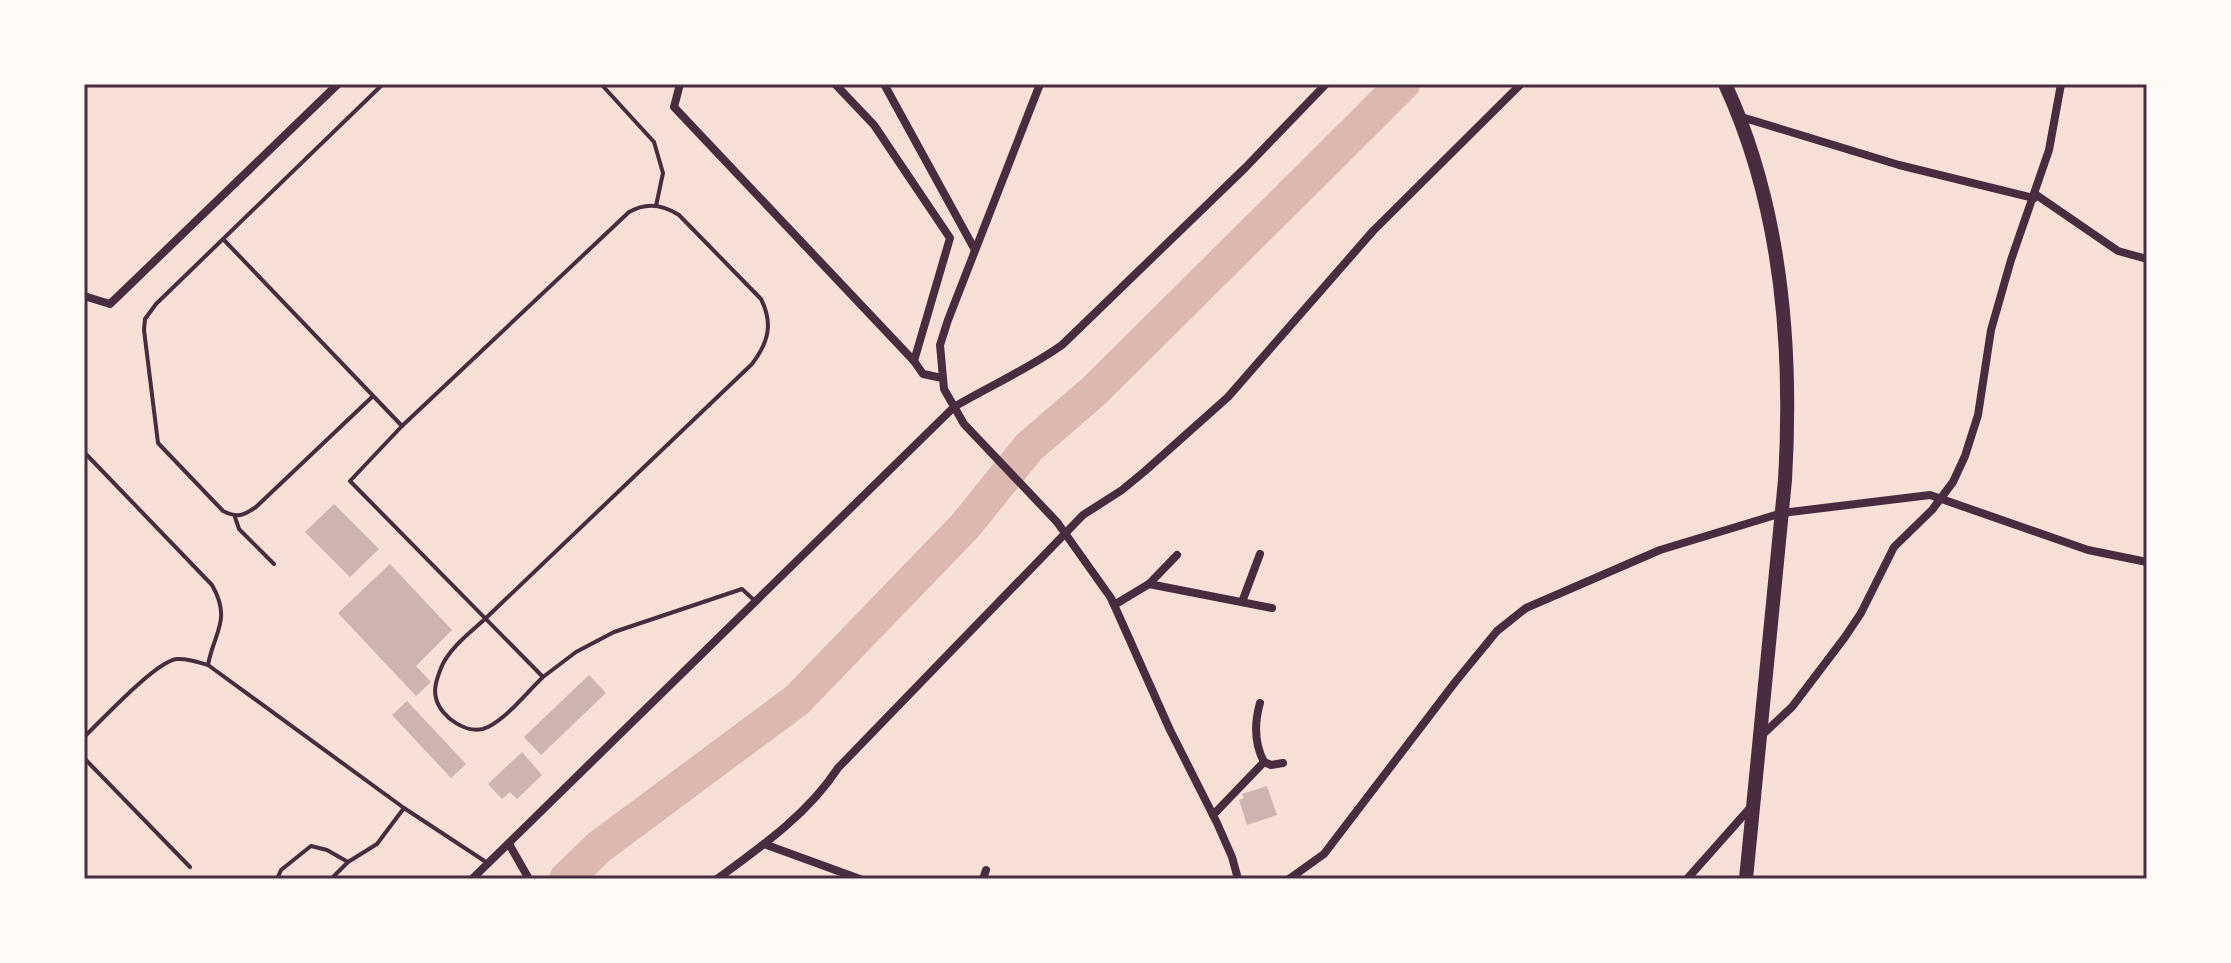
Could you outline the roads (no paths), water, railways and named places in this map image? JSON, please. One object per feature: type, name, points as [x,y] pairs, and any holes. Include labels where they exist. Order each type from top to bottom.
[{"type":"highway","points":[[1725,84],[1764,196],[1781,288],[1787,345],[1789,415],[1746,879]]},
{"type":"street","points":[[84,296],[110,304],[338,84]]},
{"type":"street","points":[[680,84],[674,107],[923,374],[942,378]]},
{"type":"street","points":[[835,84],[874,125],[950,238],[914,361]]},
{"type":"street","points":[[884,84],[975,250]]},
{"type":"street","points":[[1040,84],[940,345],[944,389],[964,424],[1057,522],[1099,578],[1213,815],[1232,857],[1238,879]]},
{"type":"street","points":[[472,879],[954,407],[1041,360],[1062,345],[1245,168],[1326,84]]},
{"type":"street","points":[[717,879],[764,844],[822,793],[838,768],[1067,535],[1083,515],[1145,471],[1228,397],[1373,231],[1521,84]]},
{"type":"street","points":[[1760,737],[1792,707],[1861,613],[1894,547],[1941,498],[1965,456],[1978,415],[1991,330],[2011,260],[2049,150],[2061,84]]},
{"type":"street","points":[[1738,116],[1886,161],[2034,196],[2118,251],[2147,259]]},
{"type":"street","points":[[1289,879],[1324,854],[1497,631],[1526,608],[1660,550],[1782,513],[1915,495],[1941,498],[2088,550],[2147,562]]},
{"type":"street","points":[[1242,602],[1260,554]]},
{"type":"street","points":[[1114,605],[1149,584],[1177,555]]},
{"type":"street","points":[[1149,584],[1272,608]]},
{"type":"street","points":[[1260,703],[1254,725],[1264,762]]},
{"type":"street","points":[[1213,815],[1264,762]]},
{"type":"street","points":[[1264,762],[1271,765],[1283,763]]},
{"type":"street","points":[[1687,879],[1753,804]]},
{"type":"street","points":[[509,844],[529,879]]},
{"type":"street","points":[[764,844],[860,879]]},
{"type":"lane","points":[[372,397],[256,507],[245,515],[235,517],[223,511],[158,443],[144,330],[145,319],[156,304],[383,84]]},
{"type":"lane","points":[[601,84],[654,142],[663,173],[656,206]]},
{"type":"lane","points":[[543,677],[486,618],[350,481],[402,426],[629,212],[641,205],[670,209],[679,215],[761,299],[768,312],[767,338],[752,364],[486,618],[456,646],[443,664],[435,696],[458,726],[469,730],[486,729],[543,677],[576,652],[614,632],[742,589],[756,602]]},
{"type":"lane","points":[[223,239],[402,426]]},
{"type":"lane","points":[[84,452],[212,585],[220,598],[223,616],[208,665]]},
{"type":"lane","points":[[235,517],[239,529],[274,564]]},
{"type":"lane","points":[[84,737],[158,667],[174,659],[208,665],[404,808],[488,864]]},
{"type":"lane","points":[[84,758],[190,867]]},
{"type":"lane","points":[[331,879],[348,862],[377,844],[404,808]]},
{"type":"lane","points":[[277,879],[281,870],[311,846],[327,850],[348,862]]},
{"type":"waterway","points":[[566,879],[599,847],[797,700],[965,526],[1029,447],[1094,391],[1403,84]]}]
